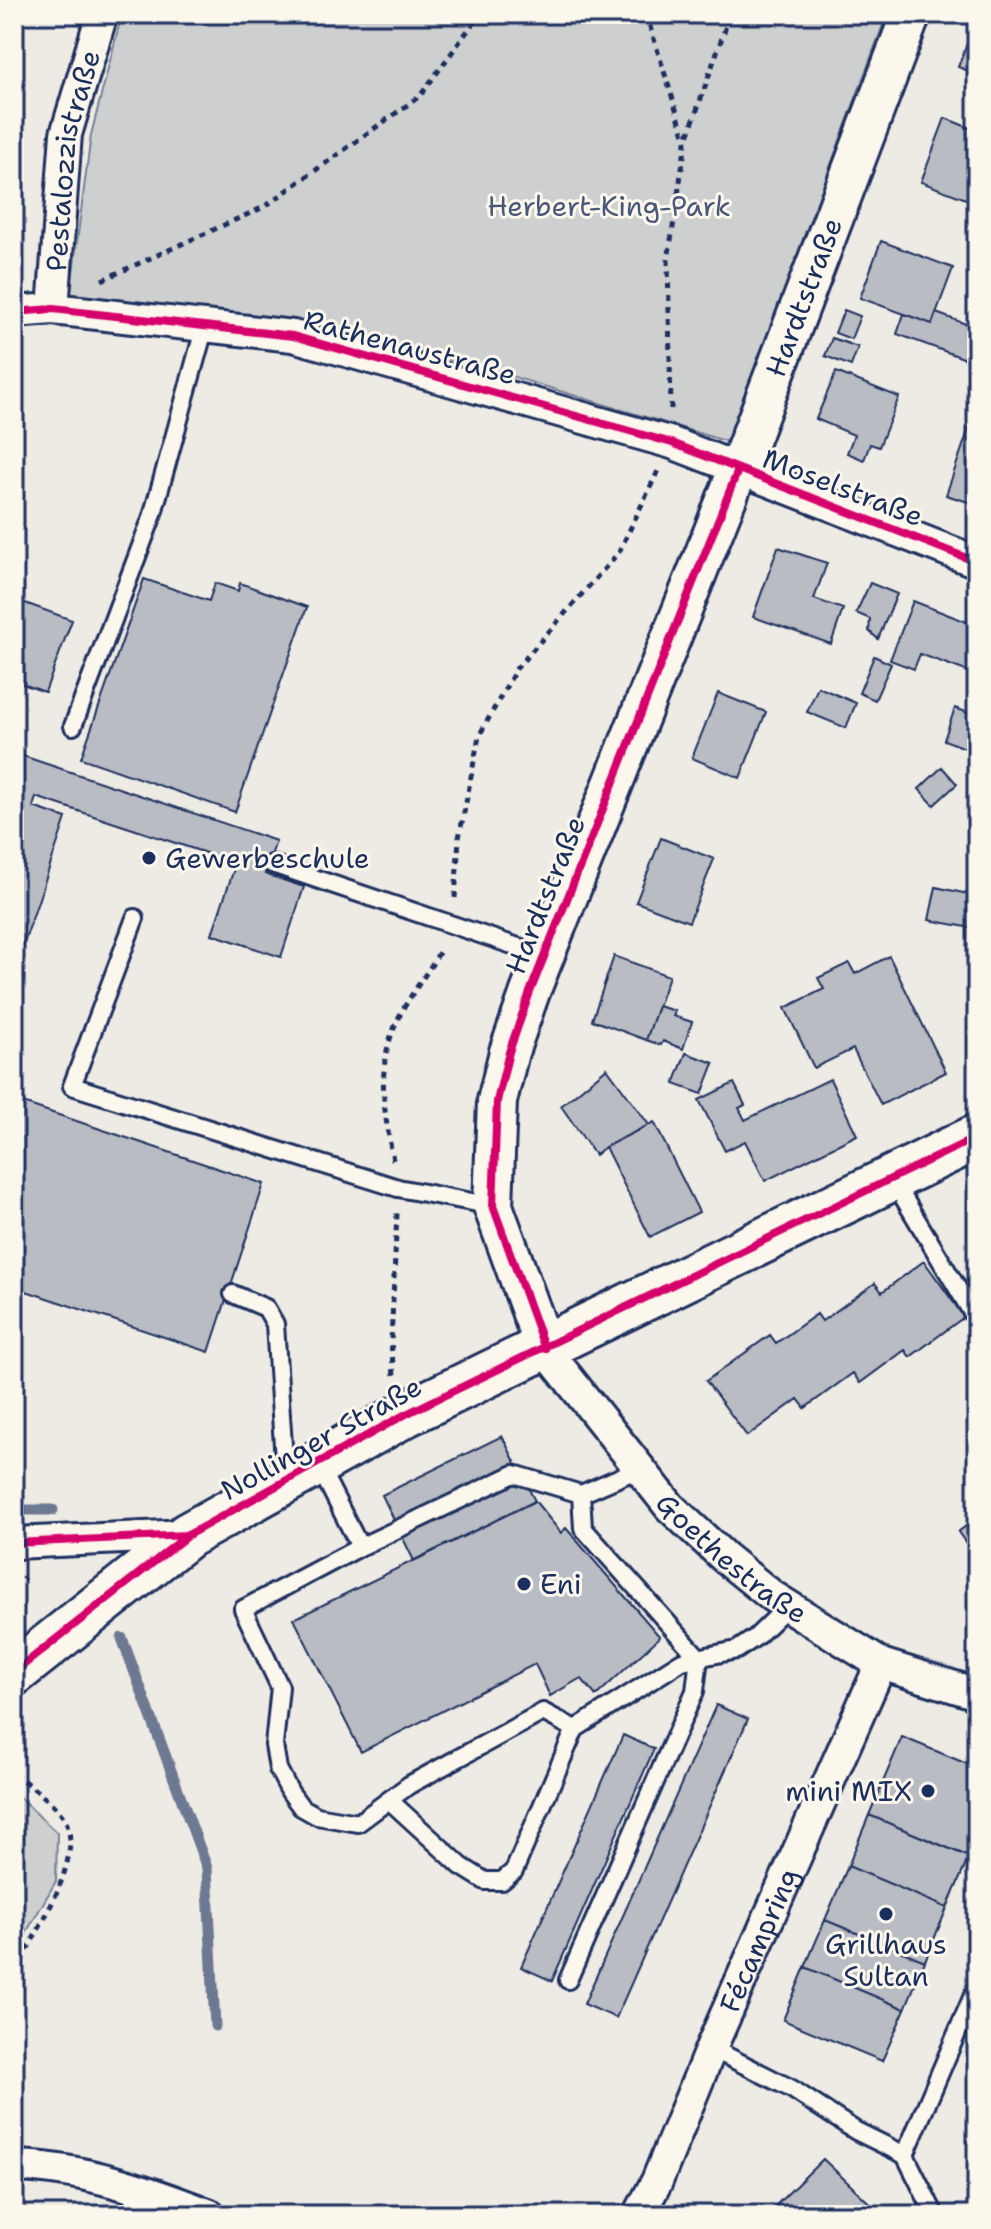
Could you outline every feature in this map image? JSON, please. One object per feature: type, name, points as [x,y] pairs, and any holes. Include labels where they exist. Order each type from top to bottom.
[{"type":"main road","name":"Nollinger Straße","points":[[15,1665],[188,1535],[406,1414],[977,1137]]},
{"type":"street","name":"Pestalozzistraße","points":[[53,309],[66,134],[102,14]]},
{"type":"street","name":"Hardtstraße","points":[[545,1349],[493,1206],[497,1101],[509,1052],[738,470],[911,14]]},
{"type":"street","name":"Rathenaustraße","points":[[14,312],[53,309],[293,336],[672,443],[738,470]]},
{"type":"street","name":"Moselstraße","points":[[738,470],[977,562]]},
{"type":"street","name":"Goethestraße","points":[[545,1349],[670,1507],[725,1558],[788,1606],[881,1664],[977,1694]]},
{"type":"street","points":[[14,1543],[188,1535]]},
{"type":"street","name":"Fécampring","points":[[639,2215],[657,2181],[711,2048],[881,1664]]},
{"type":"street","points":[[14,2166],[46,2167],[152,2193],[190,2212]]},
{"type":"lane","points":[[73,726],[152,517],[205,326]]},
{"type":"lane","points":[[272,864],[545,956]]},
{"type":"lane","points":[[135,918],[72,1086],[398,1188],[493,1206]]},
{"type":"lane","points":[[892,1179],[977,1321]]},
{"type":"lane","points":[[233,1294],[266,1308],[275,1324],[302,1474],[360,1547]]},
{"type":"lane","points":[[575,1729],[543,1712],[409,1785],[358,1823],[317,1816],[301,1807],[278,1769],[274,1745],[280,1687],[243,1609],[360,1547],[514,1474],[581,1494],[641,1468]]},
{"type":"lane","points":[[568,1980],[695,1691],[699,1658],[583,1528],[581,1494]]},
{"type":"lane","points":[[389,1800],[461,1866],[485,1881],[502,1881],[514,1871],[575,1729],[682,1661],[737,1650],[756,1637],[788,1606]]},
{"type":"lane","points":[[905,2155],[977,1986]]},
{"type":"lane","points":[[711,2048],[792,2089],[856,2131],[905,2155],[935,2215]]},
{"type":"path","points":[[53,309],[69,295],[276,199],[420,96],[480,14]]},
{"type":"path","points":[[646,14],[686,142]]},
{"type":"path","points":[[406,1414],[394,1376],[391,1342],[398,1188],[381,1095],[388,1047],[399,1018],[428,974],[452,926],[459,838],[479,736],[516,669],[619,552],[672,443],[668,260],[686,142],[730,14]]},
{"type":"path","points":[[14,1773],[63,1815],[72,1843],[57,1894],[14,1972]]},
{"type":"green space","name":"Herbert-King-Park","points":[[122,14],[887,14],[728,442],[484,368],[296,323],[70,295],[91,135]]},
{"type":"green space","points":[[14,1792],[57,1833],[56,1881],[14,1954]]},
{"type":"building","points":[[977,18],[977,74],[958,67]]},
{"type":"building","points":[[945,118],[977,131],[977,194],[974,202],[921,182]]},
{"type":"building","points":[[881,241],[953,268],[932,324],[860,298]]},
{"type":"building","points":[[844,310],[860,316],[851,339],[835,333]]},
{"type":"building","points":[[936,313],[977,328],[977,363],[897,334],[904,314],[932,324]]},
{"type":"building","points":[[832,338],[858,347],[851,366],[825,356]]},
{"type":"building","points":[[836,372],[899,397],[879,447],[870,444],[864,460],[847,453],[854,435],[816,419]]},
{"type":"building","points":[[977,405],[977,499],[975,504],[946,495]]},
{"type":"building","points":[[778,547],[827,563],[814,599],[843,609],[831,644],[753,617]]},
{"type":"building","points":[[144,579],[209,601],[215,583],[238,591],[240,583],[307,607],[235,812],[81,758]]},
{"type":"building","points":[[870,583],[897,594],[878,639],[869,631],[870,619],[856,613]]},
{"type":"building","points":[[14,599],[72,620],[45,692],[14,681]]},
{"type":"building","points":[[913,601],[977,626],[977,675],[920,654],[914,669],[890,660]]},
{"type":"building","points":[[874,656],[891,664],[875,700],[859,693]]},
{"type":"building","points":[[818,687],[856,703],[846,728],[807,712]]},
{"type":"building","points":[[718,693],[766,712],[740,778],[692,758]]},
{"type":"building","points":[[955,708],[977,716],[976,752],[944,740]]},
{"type":"building","points":[[20,755],[276,841],[265,874],[304,887],[281,957],[212,934],[236,863],[36,797],[33,807],[66,818],[14,973],[14,772]]},
{"type":"building","points":[[942,767],[957,784],[934,805],[919,789]]},
{"type":"building","points":[[661,838],[714,859],[689,922],[636,902]]},
{"type":"building","points":[[936,887],[977,896],[977,929],[929,920]]},
{"type":"building","points":[[614,956],[669,976],[646,1040],[592,1020]]},
{"type":"building","points":[[889,956],[946,1072],[881,1105],[853,1049],[814,1068],[785,1008],[824,989],[818,978],[849,963],[855,974]]},
{"type":"building","points":[[658,1006],[675,1011],[673,1016],[692,1022],[683,1049],[663,1041],[661,1045],[646,1040]]},
{"type":"building","points":[[686,1053],[714,1063],[702,1094],[674,1084]]},
{"type":"building","points":[[607,1068],[649,1125],[595,1155],[561,1106]]},
{"type":"building","points":[[830,1079],[857,1135],[765,1181],[745,1141],[725,1151],[699,1100],[734,1083],[745,1105],[739,1108],[745,1120]]},
{"type":"building","points":[[14,1100],[264,1184],[209,1352],[14,1287]]},
{"type":"building","points":[[654,1122],[699,1212],[650,1237],[605,1147]]},
{"type":"building","points":[[924,1261],[964,1317],[910,1357],[905,1350],[860,1383],[853,1373],[805,1408],[798,1399],[747,1436],[706,1381],[770,1335],[776,1343],[817,1314],[822,1321],[875,1283],[882,1292]]},
{"type":"building","points":[[502,1436],[535,1501],[414,1561],[382,1495]]},
{"type":"building","points":[[535,1501],[561,1533],[566,1528],[660,1637],[596,1696],[581,1678],[550,1696],[535,1664],[361,1752],[294,1619]]},
{"type":"building","points":[[977,1518],[977,1558],[958,1532]]},
{"type":"building","points":[[716,1705],[748,1719],[616,2018],[584,2004]]},
{"type":"building","points":[[623,1735],[654,1749],[552,1981],[521,1967]]},
{"type":"building","name":"mini MIX","points":[[902,1737],[977,1768],[977,1860],[869,1815]]},
{"type":"building","points":[[869,1815],[969,1857],[947,1908],[848,1866]]},
{"type":"building","name":"Grillhaus Sultan","points":[[848,1866],[947,1908],[925,1961],[825,1920]]},
{"type":"building","points":[[825,1920],[925,1961],[905,2009],[805,1967]]},
{"type":"building","points":[[805,1967],[905,2009],[882,2061],[783,2020]]},
{"type":"building","points":[[823,2159],[882,2215],[766,2215]]},
{"type":"waterway","points":[[14,1510],[53,1510]]},
{"type":"waterway","points":[[122,1638],[207,1868],[215,2026]]},
{"type":"cycle path","points":[[14,312],[53,309],[293,336],[672,443],[977,562]]},
{"type":"cycle path","points":[[545,1349],[493,1206],[497,1101],[509,1052],[530,992],[738,470]]},
{"type":"cycle path","points":[[14,1667],[17,1670],[188,1535],[406,1414],[977,1137]]},
{"type":"cycle path","points":[[14,1543],[188,1535]]},
{"type":"place","name":"Gewerbeschule","points":[[149,858]]},
{"type":"place","name":"Eni","points":[[524,1584]]},
{"type":"place","name":"mini MIX","points":[[928,1791]]},
{"type":"place","name":"Grillhaus Sultan","points":[[886,1914]]}]
